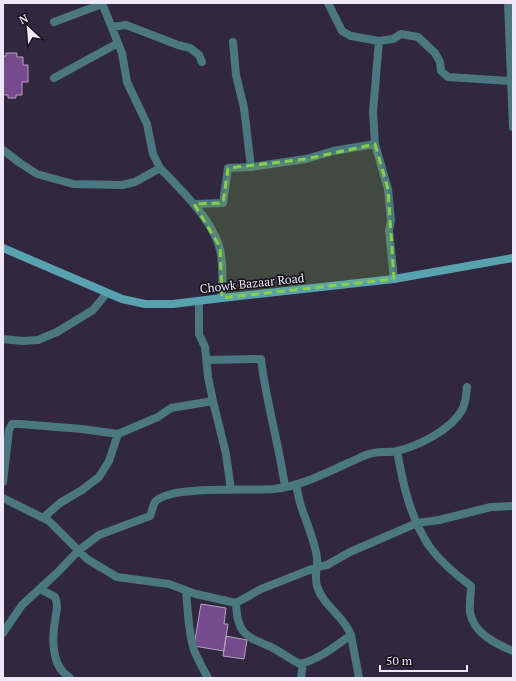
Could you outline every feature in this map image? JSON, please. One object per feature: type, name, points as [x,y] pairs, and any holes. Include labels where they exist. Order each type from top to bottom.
[{"type":"main road","name":"Chowk Bazaar Road","points":[[3,248],[122,299],[145,304],[173,304],[394,279],[513,258]]},
{"type":"street","points":[[54,22],[102,3],[118,43],[127,82],[147,124],[153,154],[160,168],[194,204],[214,232],[220,247],[222,298]]},
{"type":"street","points":[[328,3],[342,31],[351,36],[379,41],[393,39],[401,34],[418,37],[435,53],[440,62],[441,71],[448,78],[511,81]]},
{"type":"street","points":[[508,3],[513,128]]},
{"type":"street","points":[[112,27],[126,25],[178,45],[190,48],[198,55],[202,62]]},
{"type":"street","points":[[379,41],[373,112],[375,144],[388,189],[391,220],[389,231],[394,279]]},
{"type":"street","points":[[233,42],[236,75],[244,108],[251,167]]},
{"type":"street","points":[[54,78],[118,43]]},
{"type":"street","points":[[194,204],[223,203],[228,168],[251,167],[306,159],[333,151],[375,144]]},
{"type":"street","points":[[3,150],[37,174],[73,184],[122,185],[135,182],[160,168]]},
{"type":"street","points":[[3,339],[22,341],[38,340],[57,332],[93,310],[108,293]]},
{"type":"street","points":[[199,301],[199,334],[205,347],[213,401],[226,454],[231,490]]},
{"type":"street","points":[[207,360],[261,359],[264,384],[281,457],[285,487]]},
{"type":"street","points":[[3,633],[22,605],[57,573],[78,551],[99,535],[150,516],[155,502],[162,497],[170,494],[198,490],[254,490],[296,485],[307,482],[372,453],[397,451],[427,440],[455,420],[462,411],[466,402],[467,387]]},
{"type":"street","points":[[3,482],[9,430],[12,424],[82,429],[118,434],[158,417],[171,408],[213,401]]},
{"type":"street","points":[[43,518],[60,503],[82,490],[99,477],[109,461],[118,434]]},
{"type":"street","points":[[397,451],[408,502],[417,523],[430,546],[450,568],[471,586],[470,613],[478,630],[495,644],[513,651]]},
{"type":"street","points":[[296,485],[301,507],[317,558],[316,585],[331,609],[344,622],[352,635],[359,678]]},
{"type":"street","points":[[3,498],[49,521],[87,559],[117,577],[169,584],[196,594],[236,603],[261,589],[317,567],[327,565],[350,552],[417,523],[439,520],[491,507],[513,506]]},
{"type":"street","points":[[40,589],[55,597],[58,605],[54,623],[53,646],[58,665],[70,678]]},
{"type":"street","points":[[186,591],[191,641],[208,678]]},
{"type":"street","points":[[236,603],[236,618],[240,629],[255,641],[274,649],[300,664],[330,651],[352,635]]},
{"type":"street","points":[[301,678],[303,663]]},
{"type":"highlighted area","points":[[375,144],[388,189],[394,279],[222,298],[220,247],[194,204],[223,203],[228,168],[306,159]]},
{"type":"building","points":[[6,53],[17,53],[17,57],[23,57],[23,65],[28,65],[28,82],[22,82],[22,95],[16,95],[16,98],[8,98],[8,95],[3,95],[3,56],[6,56]]},
{"type":"building","points":[[201,604],[226,608],[224,624],[228,624],[224,651],[194,646]]},
{"type":"building","points":[[226,636],[247,640],[244,659],[223,656]]}]
